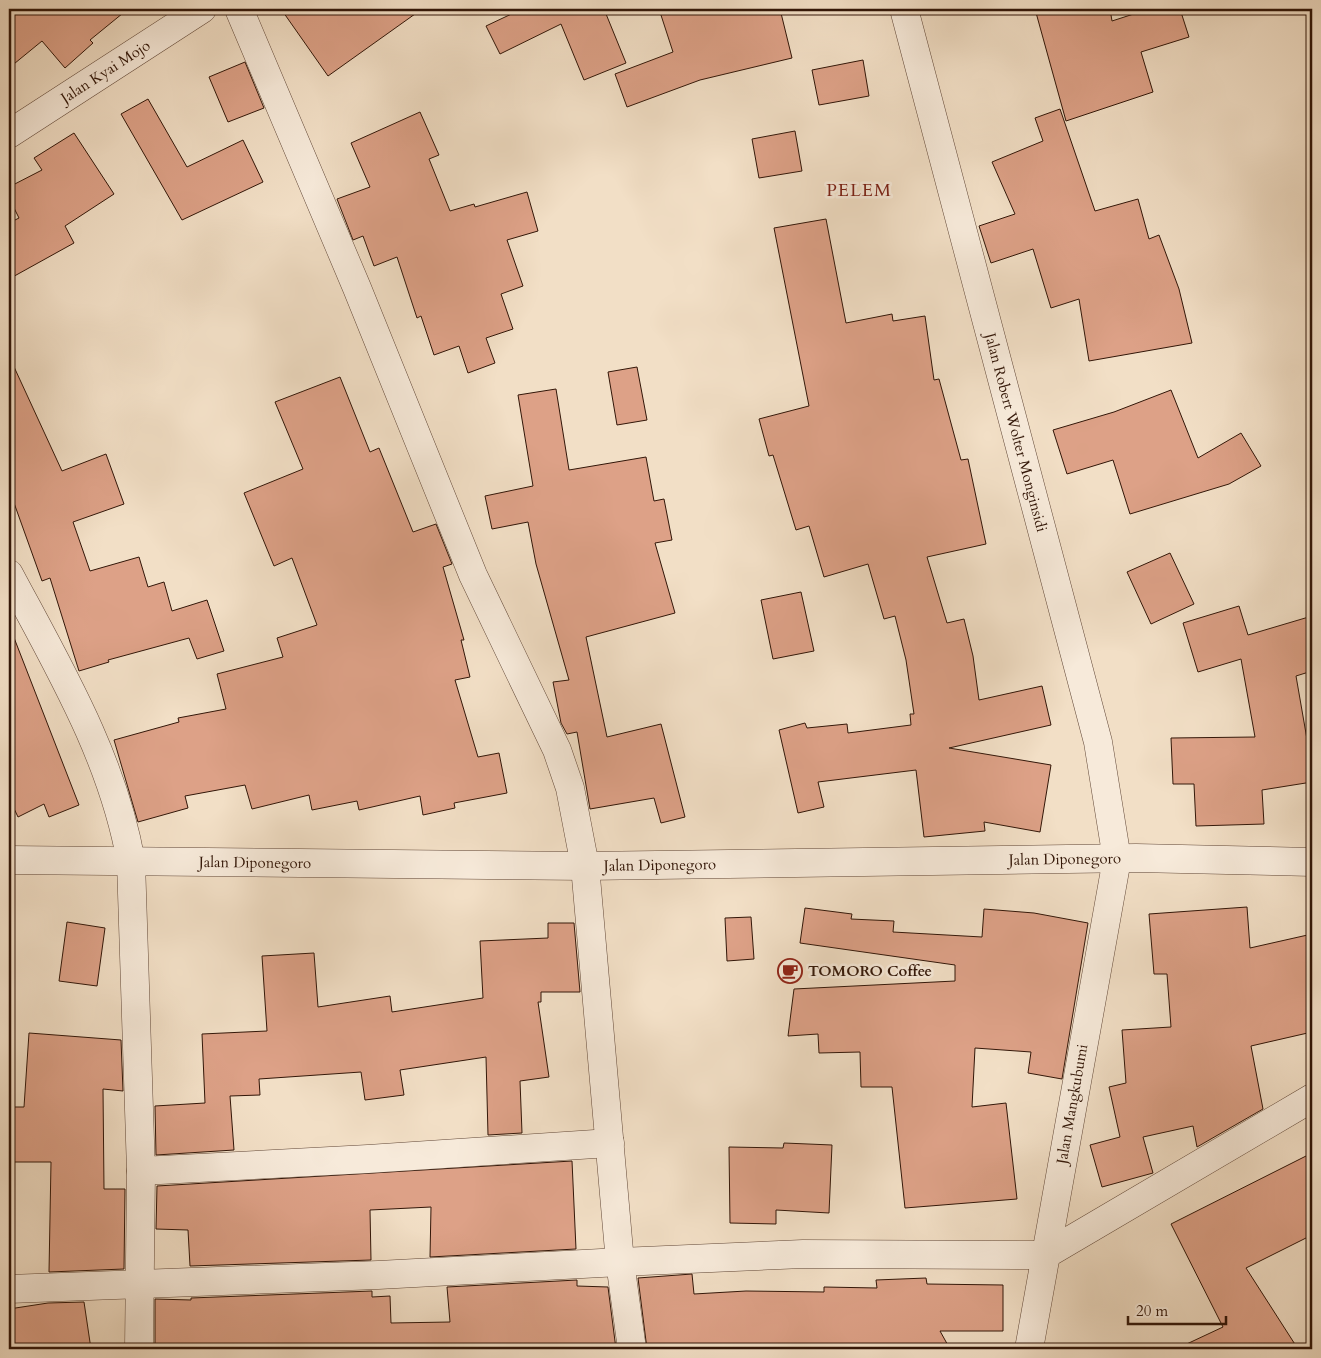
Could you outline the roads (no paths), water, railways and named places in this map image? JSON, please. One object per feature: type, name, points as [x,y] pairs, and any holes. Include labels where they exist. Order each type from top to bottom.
[{"type":"street","name":"Jalan Kyai Mojo","points":[[9,134],[202,9]]},
{"type":"street","points":[[239,9],[357,288],[474,575],[557,750],[570,788],[585,866],[620,1262],[632,1349]]},
{"type":"street","name":"Jalan Robert Wolter Monginsidi","points":[[904,9],[1098,742],[1117,858]]},
{"type":"street","points":[[9,574],[86,719],[116,797],[126,829],[132,862],[141,1171],[139,1349]]},
{"type":"street","name":"Jalan Diponegoro","points":[[9,860],[585,866],[1117,858],[1312,862]]},
{"type":"street","name":"Jalan Mangkubumi","points":[[1029,1349],[1117,858]]},
{"type":"street","points":[[9,1289],[378,1275],[803,1254],[1045,1255],[1312,1098]]},
{"type":"street","points":[[141,1171],[368,1159],[610,1143]]},
{"type":"place","name":"TOMORO Coffee","points":[[790,971]]},
{"type":"district","name":"PELEM","points":[[859,190]]}]
